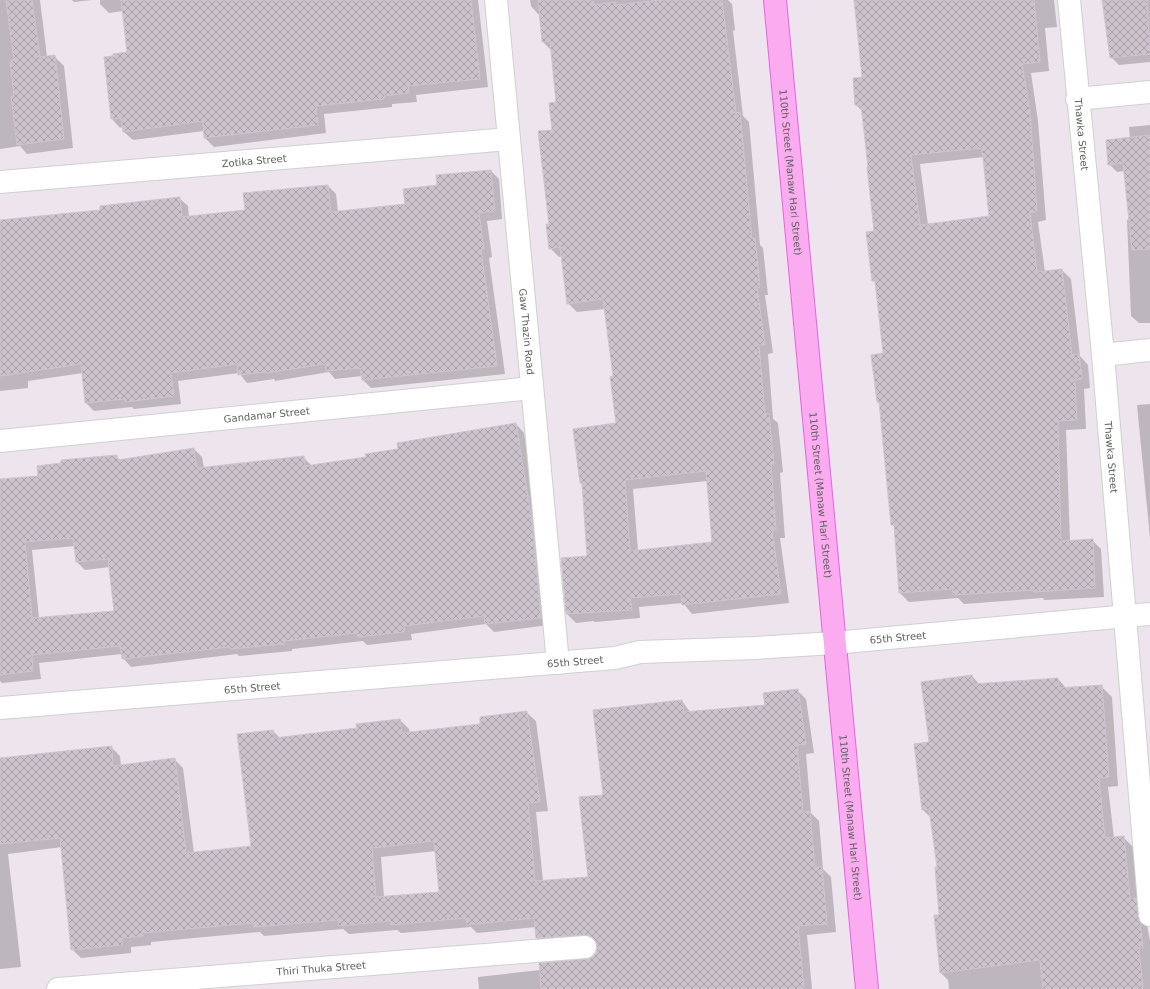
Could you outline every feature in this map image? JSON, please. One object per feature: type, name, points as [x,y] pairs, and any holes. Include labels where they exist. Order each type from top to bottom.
[{"type":"main road","name":"110th Street (Manaw Hari Street)","points":[[775,0],[867,989]]},
{"type":"street","name":"Gaw Thazin Road","points":[[496,0],[558,663]]},
{"type":"street","name":"Thawka Street","points":[[1069,0],[1077,99],[1103,355],[1123,617],[1149,878],[1150,915]]},
{"type":"street","points":[[1077,99],[1150,92]]},
{"type":"street","name":"Zotika Street","points":[[0,182],[509,139]]},
{"type":"street","points":[[1103,355],[1150,350]]},
{"type":"street","name":"Gandamar Street","points":[[0,441],[532,388]]},
{"type":"street","name":"65th Street","points":[[0,708],[558,663],[615,658],[640,652],[755,648],[1150,614]]},
{"type":"street","name":"Thiri Thuka Street","points":[[58,989],[585,947]]},
{"type":"building","points":[[6,0],[32,0],[40,57],[55,55],[64,139],[17,145],[11,96],[14,96],[10,61],[14,60]]},
{"type":"building","points":[[121,0],[471,0],[480,79],[408,86],[409,93],[384,96],[384,99],[316,106],[318,125],[204,138],[203,121],[123,132],[121,118],[111,119],[104,57],[127,52]]},
{"type":"building","points":[[538,0],[593,0],[594,5],[616,2],[616,5],[660,0],[722,0],[736,113],[740,112],[752,239],[755,238],[760,287],[757,287],[765,345],[759,345],[765,414],[769,414],[774,464],[771,464],[776,530],[772,530],[781,594],[682,605],[681,594],[630,598],[632,610],[566,614],[561,558],[587,556],[582,483],[580,483],[573,429],[616,423],[610,377],[613,376],[603,299],[567,304],[560,247],[549,249],[546,224],[549,224],[538,131],[552,130],[549,103],[556,102],[550,41],[542,42]],"holes":[[[706,471],[712,542],[630,551],[625,480]]]},
{"type":"building","points":[[854,0],[1034,0],[1040,62],[1022,64],[1030,111],[1037,211],[1030,213],[1037,272],[1062,269],[1072,355],[1079,354],[1082,379],[1075,380],[1077,420],[1058,421],[1061,541],[1093,539],[1095,588],[953,595],[953,589],[899,593],[894,525],[891,525],[879,402],[877,402],[871,355],[883,353],[875,281],[872,281],[866,232],[874,231],[861,105],[855,105],[853,78],[862,77]],"holes":[[[982,148],[989,216],[920,225],[911,155]]]},
{"type":"building","points":[[1102,0],[1147,0],[1150,54],[1110,58]]},
{"type":"building","points":[[1150,135],[1150,249],[1132,250],[1123,163],[1108,165],[1106,140]]},
{"type":"building","points":[[491,170],[495,211],[479,213],[484,249],[481,250],[497,366],[362,380],[360,368],[326,371],[325,364],[266,373],[238,375],[237,364],[171,373],[174,396],[125,402],[125,399],[85,403],[81,364],[0,376],[0,220],[100,210],[100,206],[180,197],[182,217],[245,210],[243,193],[328,185],[331,212],[405,204],[403,189],[437,185],[436,175]]},
{"type":"building","points":[[516,423],[532,522],[541,618],[485,624],[484,616],[404,626],[404,632],[358,637],[357,633],[284,641],[284,644],[230,649],[230,647],[122,659],[120,646],[32,655],[33,671],[0,675],[0,479],[38,476],[37,466],[61,463],[61,460],[117,455],[118,460],[194,448],[197,468],[304,456],[305,466],[366,457],[365,454],[398,449],[397,443]],"holes":[[[73,538],[76,562],[108,559],[114,611],[32,618],[25,542]]]},
{"type":"building","points":[[972,675],[973,684],[1058,678],[1059,688],[1102,685],[1109,777],[1099,778],[1105,838],[1124,836],[1130,899],[1136,898],[1140,922],[1143,948],[1139,948],[1143,989],[1043,989],[1040,960],[940,973],[934,915],[939,915],[935,867],[937,867],[929,809],[922,810],[914,744],[929,742],[921,682]]},
{"type":"building","points":[[798,689],[806,744],[797,745],[803,812],[810,811],[815,867],[822,867],[827,924],[798,926],[804,989],[541,989],[539,963],[586,959],[592,957],[596,953],[597,946],[595,940],[591,936],[584,935],[536,938],[534,918],[467,925],[466,918],[391,925],[390,921],[339,926],[338,920],[254,927],[254,923],[142,933],[143,936],[122,938],[122,945],[71,950],[60,838],[0,844],[0,758],[112,746],[113,766],[175,758],[186,853],[251,846],[237,734],[273,730],[274,738],[357,728],[356,724],[400,719],[402,733],[480,724],[480,717],[527,711],[540,802],[528,803],[535,881],[588,877],[579,797],[603,795],[593,710],[682,700],[684,712],[765,705],[763,693]],"holes":[[[434,841],[439,892],[376,897],[372,848]]]}]
